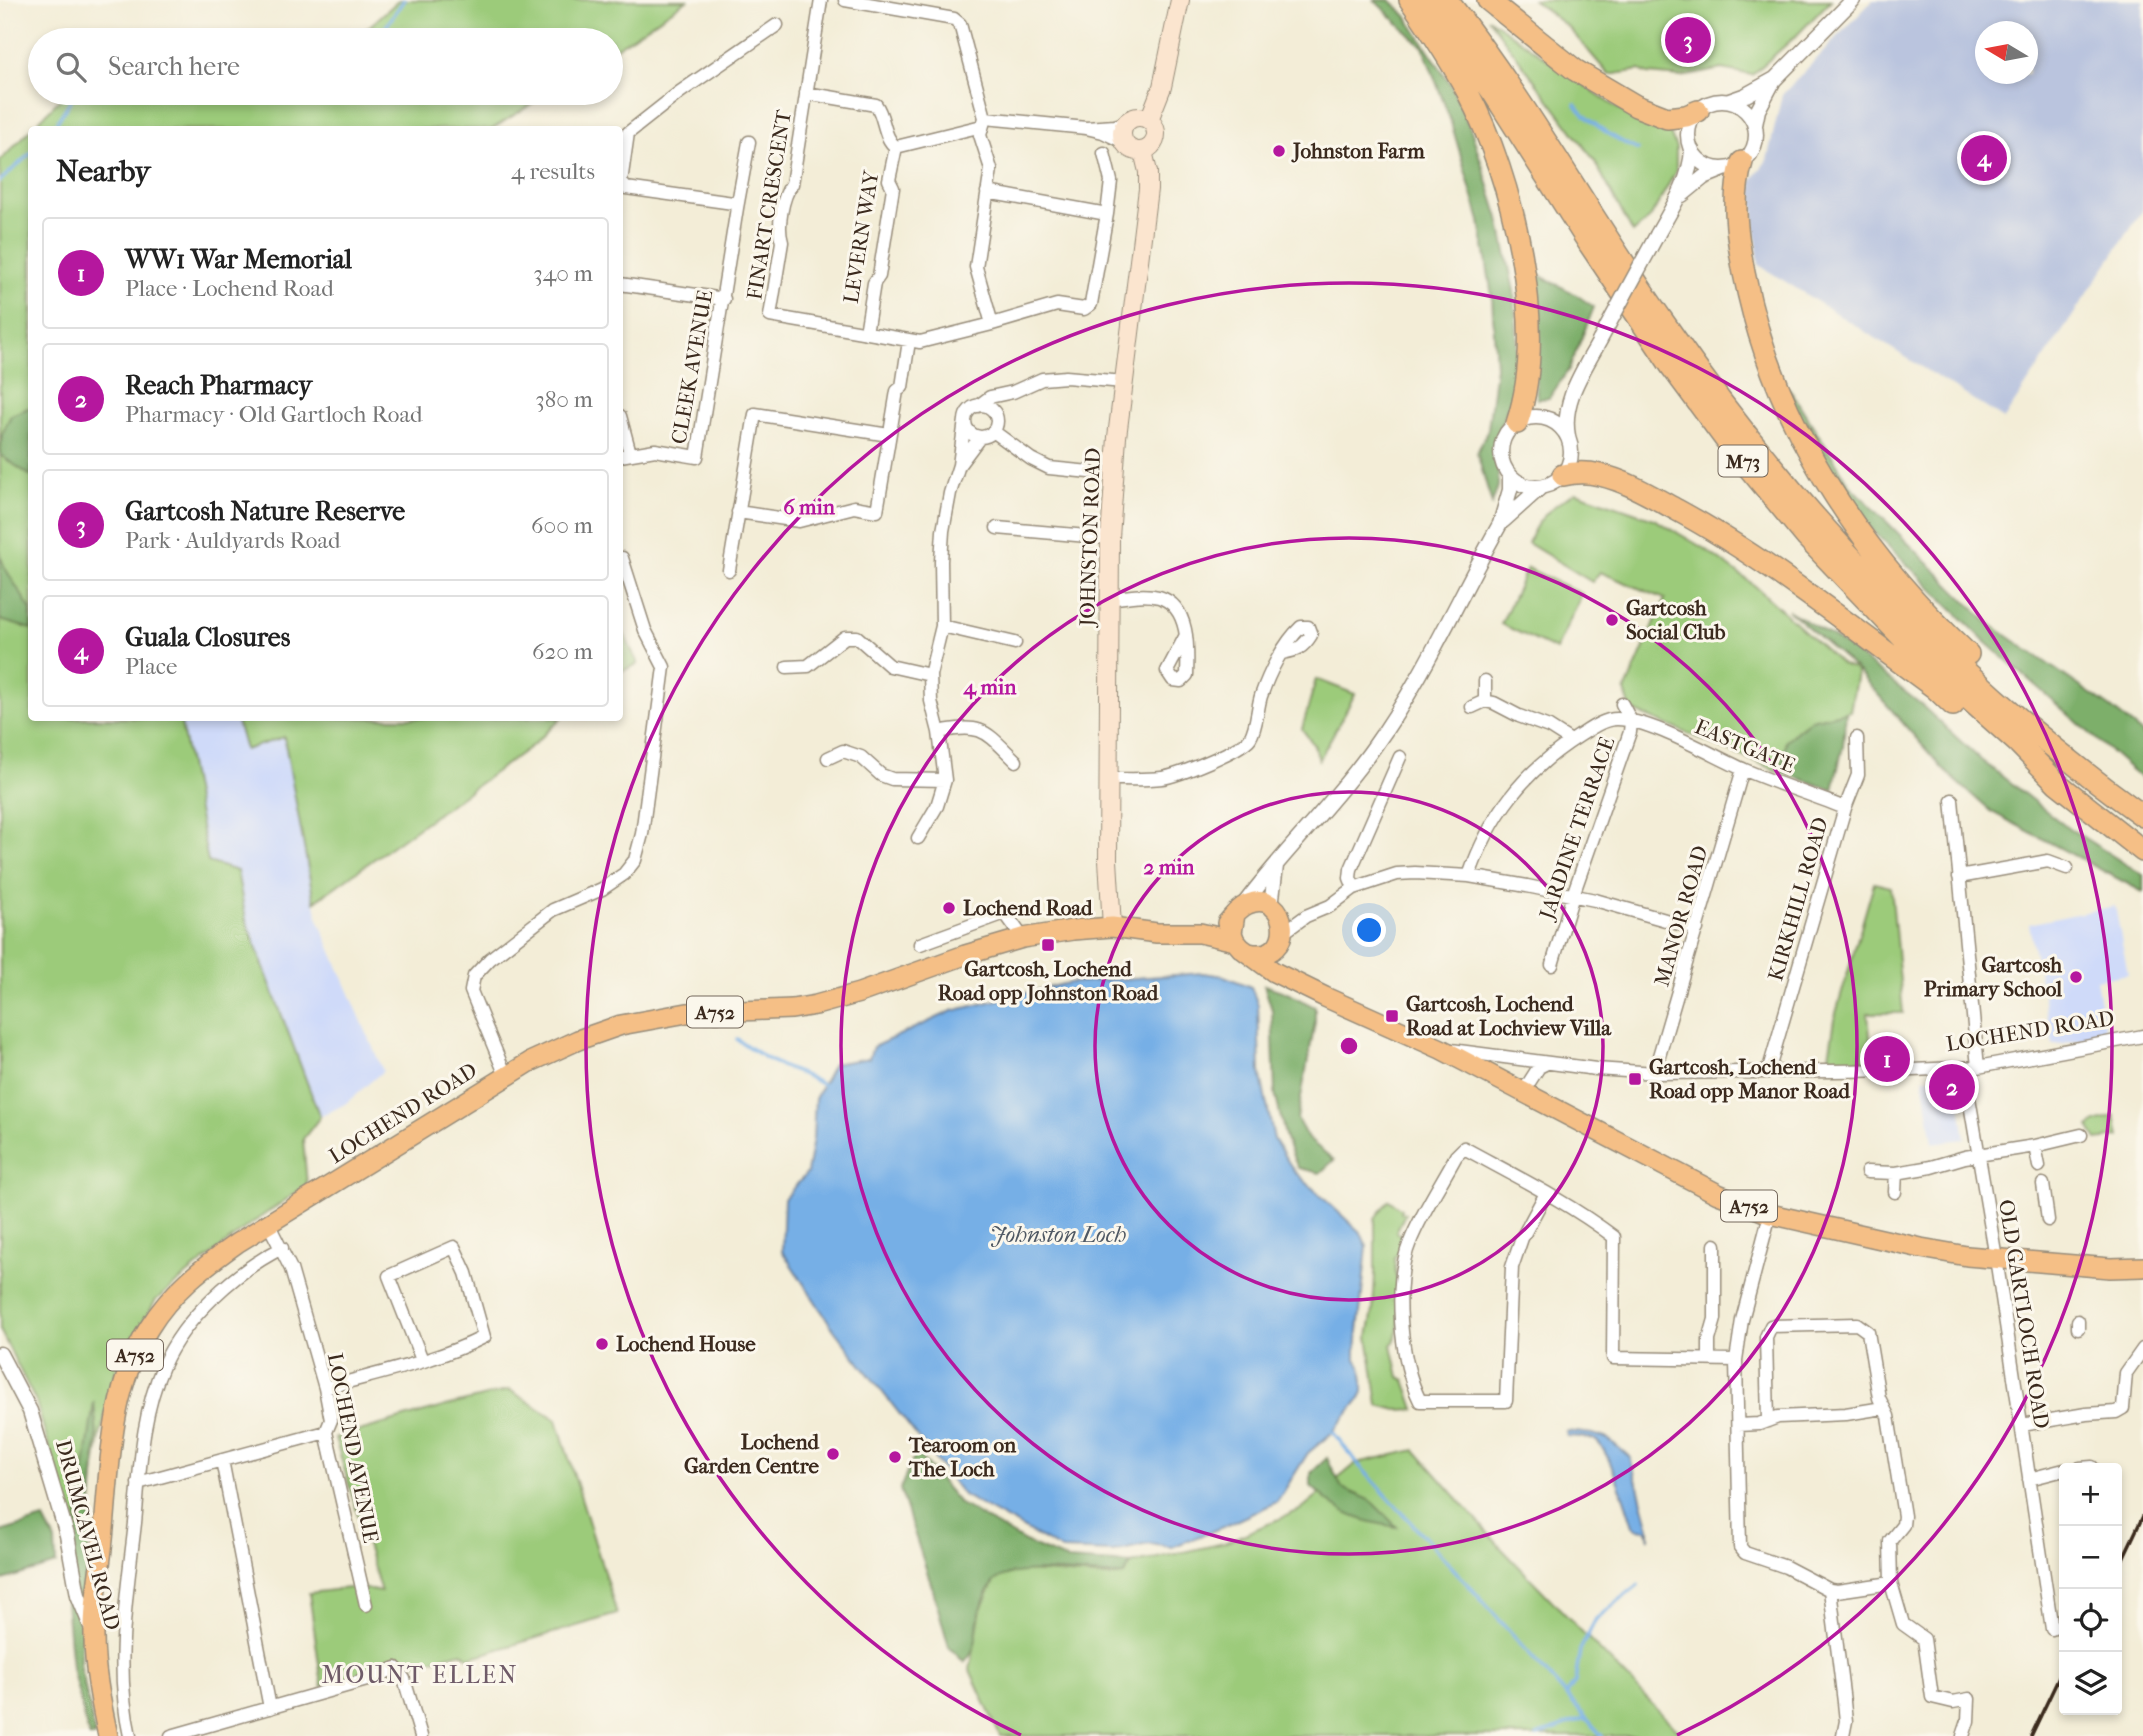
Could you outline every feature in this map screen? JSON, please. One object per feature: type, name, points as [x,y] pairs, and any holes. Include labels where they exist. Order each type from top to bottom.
[{"type":"highway","points":[[1410,0],[1467,91],[1491,147],[1512,212],[1524,276],[1529,346],[1527,420]]},
{"type":"highway","name":"M73","points":[[1426,0],[1494,94],[1664,356],[1728,443],[1799,528],[1919,654],[2018,743],[2057,783],[2143,851]]},
{"type":"highway","name":"M73","points":[[1447,0],[1480,41],[1537,125],[1664,323],[1726,408],[1788,485],[1836,540],[1938,646],[2063,755],[2143,816]]},
{"type":"highway","points":[[1488,0],[1574,69],[1628,102],[1667,118],[1686,116],[1698,111]]},
{"type":"highway","points":[[1734,165],[1736,217],[1742,263],[1755,321],[1780,394],[1818,470],[1868,543],[1937,623],[2033,716],[2143,809]]},
{"type":"highway","points":[[1563,475],[1575,472],[1590,473],[1628,485],[1665,503],[1735,544],[1935,688],[2029,770],[2106,828],[2143,851]]},
{"type":"main road","name":"JOHNSTON ROAD","points":[[1112,927],[1108,779],[1112,486],[1148,189],[1148,172],[1143,151],[1152,145],[1156,135],[1149,120],[1162,87],[1180,0]]},
{"type":"main road","points":[[1143,151],[1132,150],[1124,142],[1123,132],[1128,122],[1138,118],[1149,120]]},
{"type":"main road","points":[[1278,925],[1263,954],[1242,947],[1232,933],[1238,911],[1250,903],[1261,902],[1278,925],[1287,978]]},
{"type":"main road","name":"LOCHEND ROAD","points":[[1200,933],[1227,923],[1238,911]]},
{"type":"main road","name":"LOCHEND ROAD","points":[[93,1633],[114,1424],[122,1387],[149,1328],[172,1297],[201,1269],[268,1223],[506,1076],[578,1040],[621,1025],[687,1013],[792,1009],[816,1005],[1023,938],[1112,927],[1157,933],[1200,933],[1242,947]]},
{"type":"main road","name":"A752","points":[[1242,947],[1287,978],[1441,1049],[1706,1188],[1770,1214],[1921,1248],[2110,1268],[2143,1267]]},
{"type":"main road","name":"DRUMCAVEL ROAD","points":[[93,1633],[97,1678],[107,1731]]},
{"type":"street","name":"FINART CRESCENT","points":[[821,0],[792,184],[786,191],[780,234],[782,242],[770,316],[920,342],[1057,306],[1088,308],[1091,304],[1107,214]]},
{"type":"street","points":[[845,0],[957,21],[960,24],[984,122],[981,135],[991,169],[976,267],[992,324]]},
{"type":"street","points":[[1678,198],[1704,177],[1734,165],[1754,146],[1758,110],[1775,79],[1853,0]]},
{"type":"street","points":[[623,168],[628,133],[680,92],[777,25]]},
{"type":"street","points":[[1500,524],[1541,487],[1563,475],[1571,457],[1566,412],[1576,384],[1678,198],[1687,176],[1692,150],[1689,129],[1698,111],[1713,102],[1729,101],[1746,95],[1775,79]]},
{"type":"street","points":[[806,93],[876,105],[881,111],[890,143],[896,147],[984,122],[1086,128],[1115,127],[1128,122]]},
{"type":"street","points":[[1729,101],[1745,110],[1755,125]]},
{"type":"street","points":[[1086,128],[1103,132],[1124,142]]},
{"type":"street","name":"CLEEK AVENUE","points":[[625,455],[655,450],[697,457],[749,142]]},
{"type":"street","name":"LEVERN WAY","points":[[866,333],[874,283],[879,276],[893,188],[889,180],[896,147]]},
{"type":"street","points":[[1692,150],[1710,166],[1734,165]]},
{"type":"street","points":[[987,192],[1107,214],[1111,181],[1104,153]]},
{"type":"street","points":[[623,187],[733,203],[737,208]]},
{"type":"street","points":[[623,284],[724,299]]},
{"type":"street","points":[[738,512],[799,521],[854,507],[877,511],[897,391],[902,387],[909,341]]},
{"type":"street","points":[[918,838],[937,806],[945,780],[939,732],[931,701],[930,675],[942,626],[943,531],[950,493],[959,466],[967,412],[990,397],[1013,392],[1042,379],[1066,377],[1124,382]]},
{"type":"street","points":[[1238,911],[1333,801],[1376,746],[1407,696],[1500,524],[1510,490],[1510,475],[1503,460],[1503,443],[1511,429],[1556,410],[1576,384]]},
{"type":"street","points":[[995,415],[1013,392]]},
{"type":"street","points":[[959,466],[980,437],[993,431],[996,425],[995,415],[989,407],[978,405]]},
{"type":"street","points":[[729,570],[755,414],[889,435]]},
{"type":"street","points":[[965,420],[967,428],[980,437]]},
{"type":"street","points":[[1527,420],[1554,422],[1568,437]]},
{"type":"street","points":[[993,431],[1031,459],[1049,468],[1090,472]]},
{"type":"street","points":[[1510,475],[1521,483],[1541,487]]},
{"type":"street","points":[[997,528],[1110,538]]},
{"type":"street","points":[[506,1076],[471,991],[474,976],[490,959],[553,910],[624,874],[635,860],[642,834],[664,667],[645,630],[623,561]]},
{"type":"street","points":[[1109,599],[1144,595],[1160,598],[1172,604],[1180,616],[1186,635]]},
{"type":"street","points":[[942,626],[1015,643]]},
{"type":"street","points":[[787,667],[808,666],[845,636],[857,637],[890,666],[930,675]]},
{"type":"street","points":[[1108,779],[1164,778],[1238,747],[1250,738],[1261,696],[1282,653]]},
{"type":"street","points":[[1485,681],[1485,701]]},
{"type":"street","points":[[1472,707],[1485,701],[1549,727],[1571,741]]},
{"type":"street","name":"JARDINE TERRACE","points":[[1552,965],[1573,895],[1630,732],[1631,721],[1622,705]]},
{"type":"street","points":[[1469,876],[1476,855],[1499,811],[1532,771],[1571,741],[1605,721],[1631,721]]},
{"type":"street","name":"EASTGATE","points":[[1631,721],[1644,724],[1743,769],[1845,808]]},
{"type":"street","points":[[939,732],[965,726],[978,729],[992,738],[1016,761]]},
{"type":"street","name":"KIRKHILL ROAD","points":[[1768,1072],[1845,808],[1858,775],[1857,738]]},
{"type":"street","points":[[828,758],[843,751],[861,757],[881,775],[892,779],[945,780]]},
{"type":"street","points":[[1354,888],[1350,878],[1351,869],[1400,757]]},
{"type":"street","name":"MANOR ROAD","points":[[1656,1073],[1743,769]]},
{"type":"street","points":[[1952,800],[1978,1067]]},
{"type":"street","points":[[1959,877],[2048,861],[2067,869]]},
{"type":"street","points":[[1276,864],[1278,925],[1330,906],[1354,888],[1397,874],[1469,876],[1573,895],[1697,929]]},
{"type":"street","points":[[920,944],[1005,913],[1023,938]]},
{"type":"street","name":"LOCHEND ROAD","points":[[1441,1049],[1596,1069],[1656,1073],[1768,1072],[1978,1067],[2143,1036]]},
{"type":"street","points":[[1524,1092],[1539,1067],[1547,1063]]},
{"type":"street","name":"OLD GARTLOCH ROAD","points":[[1964,1068],[2053,1629]]},
{"type":"street","points":[[1867,1172],[1896,1173],[1931,1167],[1965,1157],[2035,1146],[2081,1135]]},
{"type":"street","points":[[2035,1146],[2039,1166]]},
{"type":"street","points":[[1546,1193],[1522,1238],[1512,1267],[1506,1401],[1420,1401],[1406,1362],[1404,1347],[1404,1262],[1416,1230],[1464,1148],[1546,1193],[1614,1237],[1613,1357],[1736,1360]]},
{"type":"street","points":[[1895,1192],[1896,1173]]},
{"type":"street","points":[[2043,1184],[2048,1220]]},
{"type":"street","points":[[1770,1214],[1742,1320],[1736,1360],[1740,1547],[1745,1553],[1786,1567],[1830,1590],[1891,1583]]},
{"type":"street","name":"LOCHEND AVENUE","points":[[268,1223],[291,1269],[325,1388],[331,1420],[326,1432],[366,1605]]},
{"type":"street","points":[[1709,1360],[1709,1340],[1715,1319],[1715,1245]]},
{"type":"street","points":[[325,1388],[461,1349],[484,1337],[466,1273],[454,1247],[389,1276],[422,1360]]},
{"type":"street","points":[[130,1736],[126,1720],[122,1666],[138,1483],[151,1399],[164,1364],[190,1323],[232,1279],[282,1248]]},
{"type":"street","points":[[1768,1421],[1768,1329],[1775,1325],[1857,1324],[1868,1332],[1879,1398],[1888,1416],[1904,1516],[1903,1525],[1890,1541],[1891,1583],[1903,1624],[1924,1639],[1932,1697],[1953,1702],[1969,1699],[1968,1721],[1963,1736]]},
{"type":"street","points":[[2022,1424],[2116,1412],[2123,1408],[2126,1373],[2139,1350]]},
{"type":"street","name":"DRUMCAVEL ROAD","points":[[0,1354],[30,1411],[67,1535],[78,1595],[93,1633]]},
{"type":"street","points":[[1738,1424],[1759,1424],[1778,1417],[1846,1414],[1883,1408]]},
{"type":"street","points":[[138,1483],[326,1432]]},
{"type":"street","points":[[222,1460],[270,1708]]},
{"type":"street","points":[[2029,1479],[2059,1471]]},
{"type":"street","points":[[1830,1590],[1846,1721],[1843,1736]]},
{"type":"street","points":[[171,1736],[367,1680],[396,1668],[404,1679],[421,1736]]},
{"type":"street","points":[[107,1731],[126,1720]]},
{"type":"shaded area","points":[[1873,0],[2143,0],[2143,210],[2004,419],[1759,265],[1751,182],[1767,160],[1782,95]]},
{"type":"shaded area","points":[[181,721],[237,721],[246,750],[284,736],[318,919],[383,1071],[345,1104],[320,1117],[246,920],[237,871],[208,862]]},
{"type":"shaded area","name":"Gartcosh Primary School","points":[[2115,906],[2128,974],[2096,980],[2106,1035],[2053,1045],[2029,924]]},
{"type":"shaded area","points":[[1956,1077],[1965,1139],[1933,1143],[1923,1078]]},
{"type":"green space","points":[[399,0],[687,0],[623,43],[623,28],[368,28]]},
{"type":"green space","points":[[1374,0],[1390,0],[1406,16],[1450,83],[1471,130],[1499,218],[1514,291],[1517,332],[1516,387],[1499,429],[1498,486],[1492,504],[1477,453],[1488,429],[1496,367],[1492,296],[1480,221],[1450,119],[1423,47]]},
{"type":"green space","points":[[1533,0],[1831,0],[1752,75],[1722,69],[1681,77],[1648,74],[1640,70],[1609,75],[1569,28]]},
{"type":"green space","points":[[1488,18],[1623,112],[1670,133],[1676,148],[1676,171],[1650,218],[1633,233],[1594,160]]},
{"type":"green space","points":[[54,105],[530,105],[497,126],[34,126]]},
{"type":"green space","points":[[28,132],[28,721],[181,721],[208,862],[237,871],[246,920],[320,1117],[303,1139],[307,1185],[245,1228],[156,1300],[117,1367],[100,1436],[92,1487],[78,1533],[74,1532],[36,1402],[0,1330],[0,161]]},
{"type":"green space","points":[[1535,273],[1594,307],[1569,369],[1549,398],[1537,399],[1533,317]]},
{"type":"green space","points":[[1789,388],[1851,486],[1986,621],[2111,708],[2143,734],[2143,780],[1986,642],[1870,528],[1802,436]]},
{"type":"green space","points":[[28,408],[28,474],[0,455],[2,434],[11,415]]},
{"type":"green space","points":[[1576,492],[1654,519],[1705,549],[1754,585],[1841,664],[1853,668],[1857,673],[1850,711],[1811,720],[1786,740],[1781,772],[1631,710],[1625,691],[1665,599],[1600,572],[1592,582],[1528,543],[1536,526],[1547,513]]},
{"type":"green space","points":[[0,555],[28,605],[28,628],[0,620]]},
{"type":"green space","points":[[1527,568],[1582,594],[1556,650],[1501,624]]},
{"type":"green space","points":[[1788,610],[1845,645],[1918,702],[1981,760],[2064,825],[2143,875],[2143,892],[1990,811],[1943,769],[1854,667]]},
{"type":"green space","points":[[623,632],[638,664],[623,671]]},
{"type":"green space","points":[[1316,679],[1355,694],[1319,760],[1314,745],[1302,729]]},
{"type":"green space","points":[[1846,712],[1843,746],[1833,790],[1781,772],[1786,740],[1811,720]]},
{"type":"green space","points":[[237,721],[559,721],[533,745],[314,902],[284,737],[245,750]]},
{"type":"green space","points":[[1874,883],[1891,887],[1903,1013],[1868,1013],[1872,1060],[1828,1062],[1836,1013]]},
{"type":"green space","points":[[1264,985],[1315,1007],[1315,1022],[1297,1119],[1308,1139],[1334,1160],[1320,1173],[1298,1168],[1286,1140],[1275,1093],[1272,1010]]},
{"type":"green space","points":[[2115,1116],[2119,1137],[2097,1140],[2089,1127]]},
{"type":"green space","points":[[1389,1200],[1405,1214],[1396,1232],[1405,1238],[1401,1252],[1394,1257],[1399,1316],[1392,1345],[1399,1377],[1405,1380],[1415,1409],[1397,1410],[1378,1405],[1368,1336],[1373,1311],[1375,1218]]},
{"type":"green space","points":[[510,1390],[557,1420],[617,1614],[469,1658],[462,1652],[322,1686],[309,1593],[356,1587],[381,1592],[335,1438]]},
{"type":"green space","points":[[94,1402],[97,1436],[80,1663],[95,1736],[89,1736],[72,1668],[66,1601]]},
{"type":"green space","points":[[1415,1450],[1503,1550],[1683,1736],[1000,1736],[970,1670],[981,1609],[994,1581],[1008,1573],[1029,1571],[1107,1577],[1124,1575],[1131,1564],[1224,1543],[1300,1510],[1357,1463]]},
{"type":"green space","points":[[916,1452],[959,1503],[1025,1542],[1067,1560],[1131,1564],[1124,1575],[1039,1571],[1007,1575],[996,1580],[982,1605],[975,1643],[964,1662],[949,1647],[900,1489]]},
{"type":"green space","points":[[1327,1458],[1342,1488],[1370,1500],[1397,1527],[1350,1515],[1311,1486],[1311,1473]]},
{"type":"green space","points":[[44,1519],[55,1541],[56,1564],[0,1581],[0,1532]]},
{"type":"water","name":"Johnston Loch","points":[[1203,973],[1224,976],[1251,987],[1258,1005],[1260,1072],[1274,1139],[1294,1171],[1361,1233],[1367,1247],[1356,1350],[1356,1359],[1361,1367],[1363,1392],[1333,1432],[1308,1453],[1277,1502],[1172,1547],[1148,1544],[1114,1552],[1062,1550],[963,1495],[834,1330],[782,1251],[784,1199],[807,1173],[813,1139],[815,1099],[833,1064],[869,1058],[873,1047],[952,1011],[1068,983]]},
{"type":"water","points":[[1566,1431],[1608,1439],[1630,1457],[1649,1528],[1649,1539],[1647,1530],[1633,1526],[1617,1480],[1600,1445],[1585,1437],[1567,1436]]},
{"type":"waterway","points":[[385,28],[404,0]]},
{"type":"waterway","points":[[1575,104],[1604,131],[1638,150]]},
{"type":"waterway","points":[[54,126],[68,105]]},
{"type":"waterway","points":[[0,181],[28,156]]},
{"type":"waterway","points":[[737,1039],[769,1060],[823,1085]]},
{"type":"waterway","points":[[1333,1432],[1357,1463],[1602,1736]]},
{"type":"waterway","points":[[1566,1696],[1575,1682],[1580,1650],[1596,1619],[1638,1585]]},
{"type":"waterway","points":[[1537,1736],[1585,1718]]},
{"type":"railway","points":[[2122,1560],[2143,1516]]},
{"type":"railway","points":[[2031,1736],[2059,1677]]},
{"type":"place","name":"Gartcosh Nature Reserve","points":[[1688,40]]},
{"type":"place","name":"Johnston Farm","points":[[1279,151]]},
{"type":"place","name":"Guala Closures","points":[[1984,158]]},
{"type":"place","name":"Gartcosh Social Club","points":[[1612,620]]},
{"type":"place","name":"Lochend Road","points":[[949,908]]},
{"type":"place","name":"Gartcosh, Lochend Road opp Johnston Road","points":[[1048,945]]},
{"type":"place","name":"Gartcosh Primary School","points":[[2076,977]]},
{"type":"place","name":"Gartcosh, Lochend Road at Lochview Villa","points":[[1392,1016]]},
{"type":"place","name":"WW1 War Memorial","points":[[1887,1059]]},
{"type":"place","name":"Gartcosh, Lochend Road opp Manor Road","points":[[1635,1079]]},
{"type":"place","name":"Reach Pharmacy","points":[[1952,1087]]},
{"type":"place","name":"Lochend House","points":[[602,1344]]},
{"type":"place","name":"Lochend Garden Centre","points":[[833,1454]]},
{"type":"place","name":"Tearoom on The Loch","points":[[895,1457]]},
{"type":"district","name":"MOUNT ELLEN","points":[[420,1675]]}]
